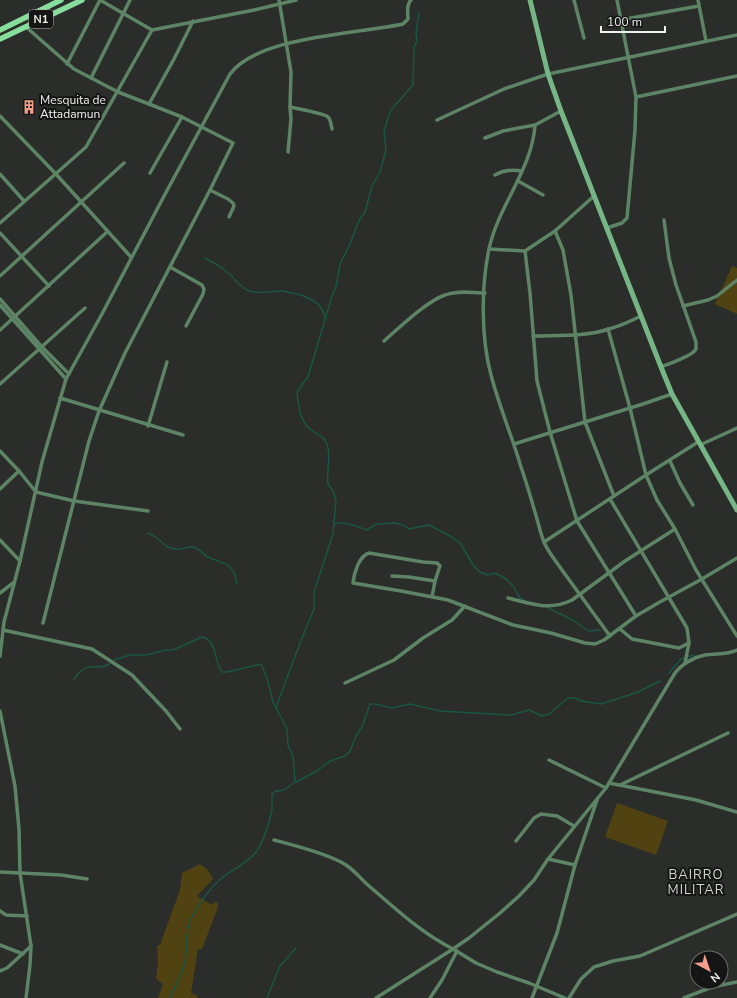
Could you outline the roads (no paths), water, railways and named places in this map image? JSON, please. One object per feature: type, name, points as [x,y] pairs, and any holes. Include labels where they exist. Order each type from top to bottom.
[{"type":"main road","name":"N1","points":[[2,29],[61,0]]},
{"type":"main road","name":"N1","points":[[0,39],[82,0]]},
{"type":"main road","points":[[2,29],[8,35]]},
{"type":"street","points":[[67,64],[100,0],[152,30],[254,10],[279,2],[296,0]]},
{"type":"street","points":[[91,78],[130,0]]},
{"type":"street","points":[[0,656],[3,630],[42,462],[66,379],[225,82],[241,62],[252,56],[286,44],[403,24],[408,19],[407,6],[408,2],[411,0]]},
{"type":"street","points":[[530,0],[548,74],[561,111],[661,367],[672,394],[737,510]]},
{"type":"street","points":[[574,0],[584,38]]},
{"type":"street","points":[[607,228],[622,223],[627,218],[635,130],[636,97],[617,0]]},
{"type":"street","points":[[698,0],[706,41]]},
{"type":"street","points":[[279,2],[291,77],[291,119],[288,152]]},
{"type":"street","points":[[620,20],[699,6]]},
{"type":"street","points":[[149,104],[193,21]]},
{"type":"street","points":[[25,26],[67,64],[91,78],[118,92],[182,117],[233,143],[128,346],[99,411],[89,441],[43,622]]},
{"type":"street","points":[[0,224],[55,173],[86,147],[152,30]]},
{"type":"street","points":[[437,120],[504,89],[548,74],[737,35]]},
{"type":"street","points":[[636,97],[737,76]]},
{"type":"street","points":[[290,107],[328,116],[332,130]]},
{"type":"street","points":[[486,138],[503,131],[535,125],[561,111]]},
{"type":"street","points":[[0,117],[55,173],[131,257]]},
{"type":"street","points":[[150,173],[182,117]]},
{"type":"street","points":[[535,125],[522,171],[500,217],[489,249],[485,293],[484,328],[487,357],[503,416],[514,444],[544,542],[610,636]]},
{"type":"street","points":[[0,276],[124,163]]},
{"type":"street","points":[[495,175],[502,171],[511,169],[522,171]]},
{"type":"street","points":[[0,174],[24,201]]},
{"type":"street","points":[[518,181],[543,195]]},
{"type":"street","points":[[210,190],[233,203],[234,206],[229,217]]},
{"type":"street","points":[[489,249],[525,251],[555,232],[594,196]]},
{"type":"street","points":[[661,367],[689,355],[694,352],[696,348],[695,338],[683,306],[669,258],[664,220]]},
{"type":"street","points":[[0,330],[107,232]]},
{"type":"street","points":[[555,232],[561,244],[571,295],[585,422],[614,496]]},
{"type":"street","points":[[0,233],[49,286]]},
{"type":"street","points":[[525,251],[538,381],[550,432],[577,521],[636,616]]},
{"type":"street","points":[[170,267],[202,285],[204,289],[203,294],[186,326]]},
{"type":"street","points":[[683,306],[708,300],[717,296],[737,280]]},
{"type":"street","points":[[384,341],[431,303],[445,295],[459,292],[485,293]]},
{"type":"street","points":[[0,299],[14,318]]},
{"type":"street","points":[[0,305],[40,347],[66,379]]},
{"type":"street","points":[[0,384],[85,308]]},
{"type":"street","points":[[533,336],[576,334],[608,330],[641,316]]},
{"type":"street","points":[[608,330],[630,408],[646,475],[657,500],[675,529],[702,579],[737,636]]},
{"type":"street","points":[[40,347],[68,374]]},
{"type":"street","points":[[148,426],[167,362]]},
{"type":"street","points":[[514,444],[672,394]]},
{"type":"street","points":[[60,398],[148,426],[183,435]]},
{"type":"street","points":[[544,542],[646,475],[699,444],[737,428]]},
{"type":"street","points":[[0,451],[36,492],[74,501],[148,511]]},
{"type":"street","points":[[670,461],[680,483],[693,505]]},
{"type":"street","points":[[0,489],[19,471]]},
{"type":"street","points":[[610,499],[687,628],[689,643],[686,663]]},
{"type":"street","points":[[508,598],[530,604],[556,606],[572,600],[608,572],[640,550],[675,529]]},
{"type":"street","points":[[1,542],[20,562]]},
{"type":"street","points":[[432,597],[440,566],[437,562],[423,562],[372,553],[364,555],[356,569],[353,583],[432,597],[465,606],[513,625],[551,633],[585,643],[600,642],[636,616],[737,558]]},
{"type":"street","points":[[392,576],[409,577],[435,582]]},
{"type":"street","points":[[0,593],[14,582]]},
{"type":"street","points":[[345,683],[394,660],[452,620],[465,606]]},
{"type":"street","points":[[620,629],[632,639],[679,648],[689,643]]},
{"type":"street","points":[[3,630],[92,649],[132,675],[166,711],[180,729]]},
{"type":"street","points":[[376,998],[469,938],[519,896],[534,880],[548,859],[606,788],[675,673],[686,663],[704,655],[726,653],[737,650]]},
{"type":"street","points":[[0,710],[15,786],[19,829],[20,873],[31,946],[30,971],[26,998]]},
{"type":"street","points":[[620,785],[728,733]]},
{"type":"street","points":[[549,760],[606,788]]},
{"type":"street","points":[[609,783],[696,800],[737,812]]},
{"type":"street","points":[[532,998],[557,933],[575,866],[598,798]]},
{"type":"street","points":[[516,841],[534,818],[541,814],[557,816],[574,826]]},
{"type":"street","points":[[274,840],[333,858],[346,865],[370,887],[438,941],[480,965],[565,998]]},
{"type":"street","points":[[548,859],[575,866]]},
{"type":"street","points":[[0,872],[61,875],[87,879]]},
{"type":"street","points":[[0,911],[6,915],[27,916]]},
{"type":"street","points":[[569,998],[581,979],[594,967],[613,961],[640,956],[737,914]]},
{"type":"street","points":[[0,945],[22,954]]},
{"type":"street","points":[[0,972],[7,968],[31,946]]},
{"type":"street","points":[[430,998],[442,980],[457,951]]},
{"type":"street","points":[[684,998],[712,988],[737,982]]},
{"type":"waterway","points":[[276,707],[314,609],[314,592],[333,534],[336,501],[333,491],[328,484],[329,455],[327,444],[320,435],[311,430],[304,423],[298,404],[297,394],[298,390],[308,377],[336,287],[340,264],[359,221],[365,212],[372,186],[380,172],[386,150],[384,132],[391,110],[413,85],[414,47],[417,41],[416,32],[419,13]]},
{"type":"waterway","points":[[205,258],[224,269],[246,290],[258,293],[284,291],[302,296],[317,304],[324,312],[325,318]]},
{"type":"waterway","points":[[334,524],[346,524],[366,530],[377,524],[394,523],[403,525],[409,529],[429,525],[460,543],[473,565],[480,572],[487,575],[495,573],[506,579],[513,586],[520,598],[526,601]]},
{"type":"waterway","points":[[148,533],[155,536],[168,547],[178,549],[192,547],[208,557],[227,565],[233,571],[237,584]]},
{"type":"waterway","points":[[546,607],[571,619],[589,631],[600,630]]},
{"type":"waterway","points":[[114,660],[130,655],[146,655],[166,650],[173,650],[202,637],[207,639],[213,646],[219,668],[222,672],[228,672],[261,664],[267,678],[273,702],[287,729],[288,745],[293,756],[295,782],[284,790],[276,791],[272,794],[271,814],[266,832],[259,848],[253,856],[212,887],[191,919],[187,935],[184,966],[170,998]]},
{"type":"waterway","points":[[669,673],[681,659],[694,655]]},
{"type":"waterway","points":[[74,679],[79,673],[88,667],[100,667],[109,664]]},
{"type":"waterway","points":[[296,782],[317,771],[330,761],[345,756],[350,751],[356,736],[362,727],[370,704],[392,708],[410,704],[440,711],[511,715],[529,710],[542,716],[549,714],[568,698],[575,698],[581,701],[601,704],[638,692],[660,681]]},
{"type":"waterway","points":[[267,998],[280,966],[296,948]]},
{"type":"place","name":"Mesquita de Attadamun","points":[[29,107]]},
{"type":"district","name":"BAIRRO MILITAR","points":[[696,882]]}]
